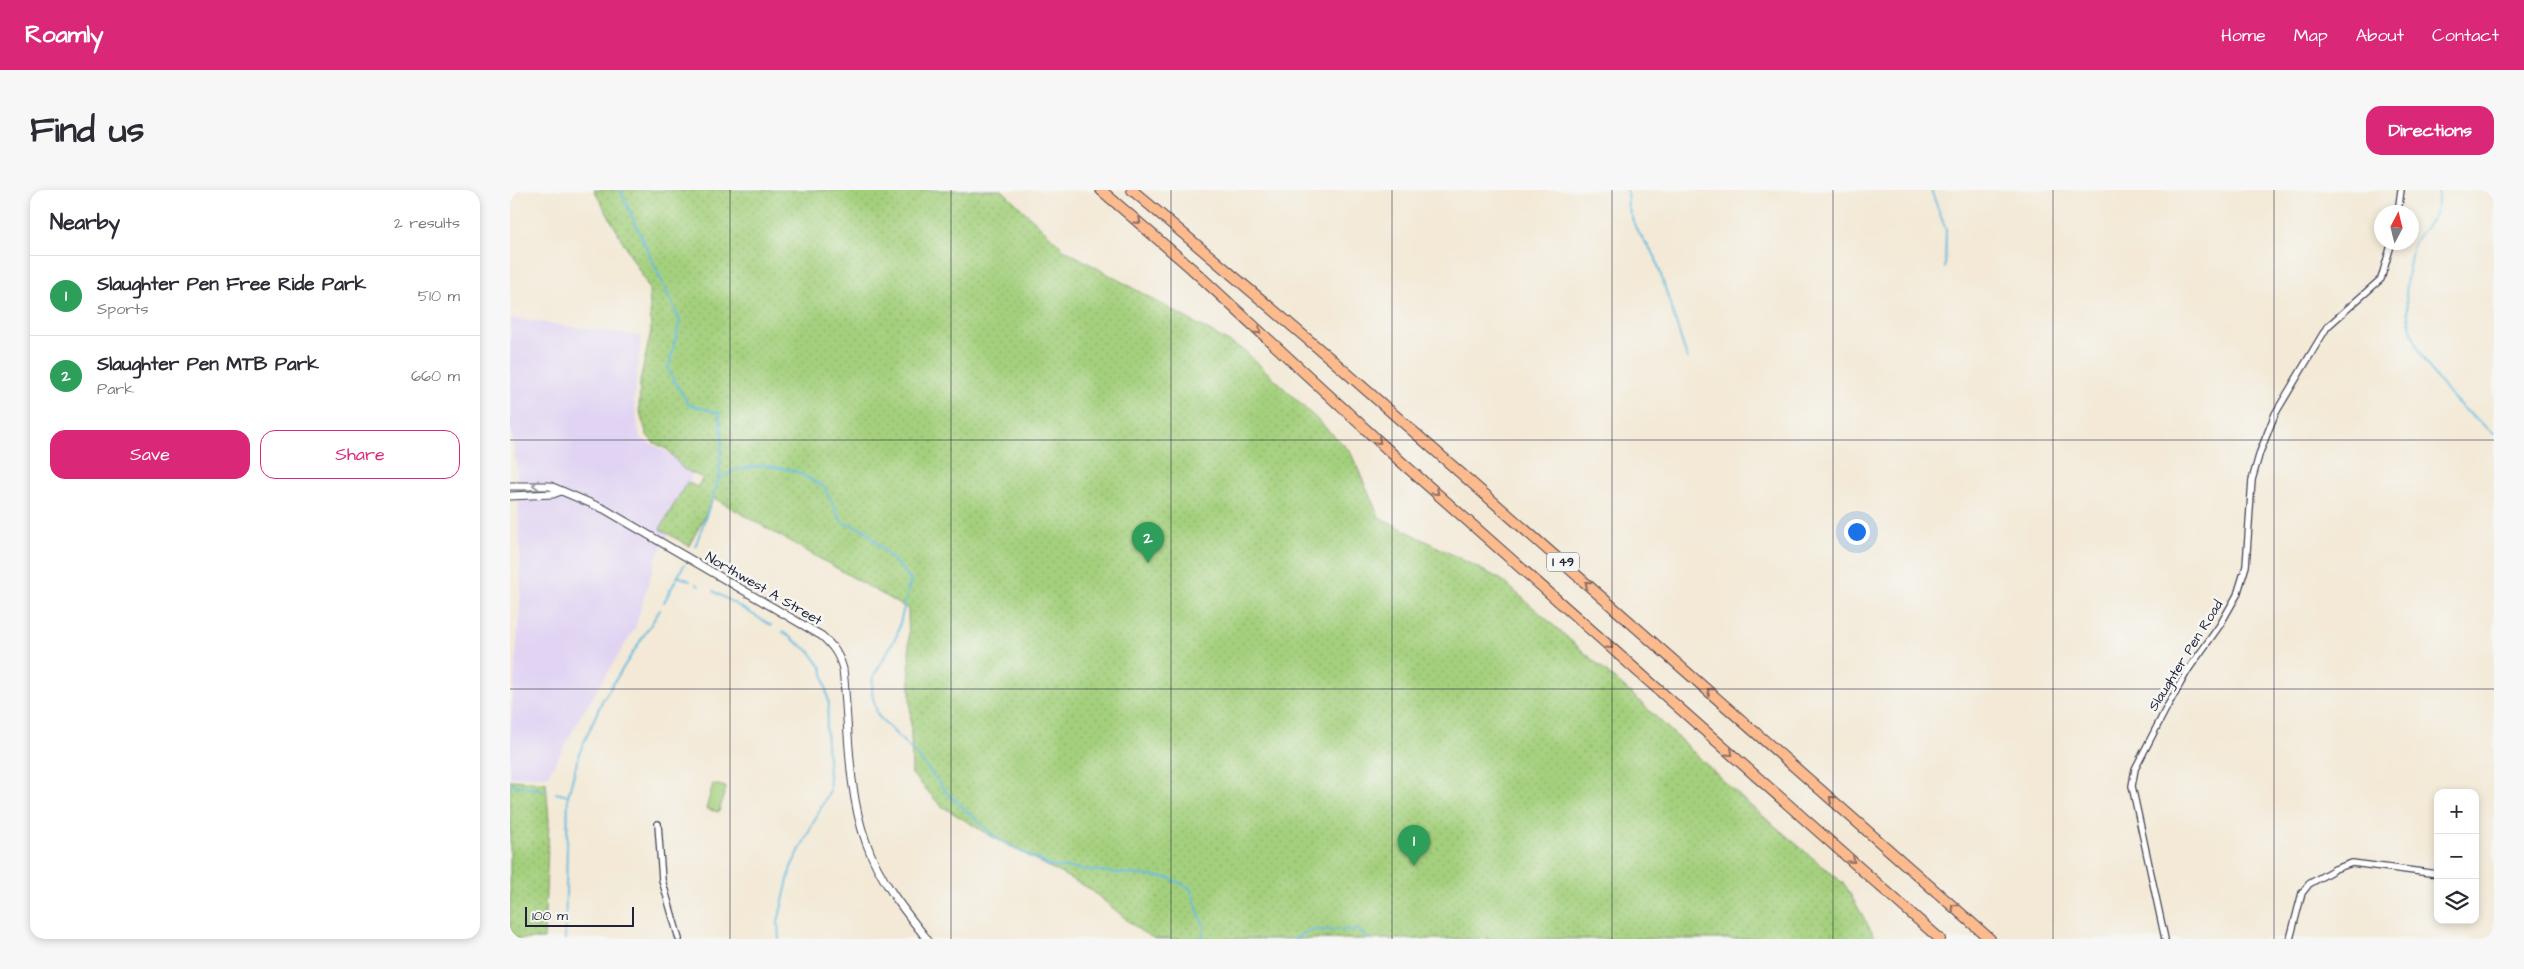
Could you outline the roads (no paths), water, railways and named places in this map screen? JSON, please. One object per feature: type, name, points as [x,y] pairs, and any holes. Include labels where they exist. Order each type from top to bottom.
[{"type":"highway","name":"I 49","points":[[1101,190],[1191,268],[1392,453],[1940,939]]},
{"type":"highway","name":"I 49","points":[[1132,190],[1331,358],[1990,939]]},
{"type":"street","points":[[2399,205],[2401,190]]},
{"type":"street","name":"Slaughter Pen Road","points":[[2165,939],[2132,786],[2135,769],[2178,687],[2220,626],[2236,595],[2246,566],[2252,480],[2260,452],[2276,414],[2327,327],[2381,279],[2390,250]]},
{"type":"street","name":"Northwest A Street","points":[[510,486],[545,485],[604,509],[822,636],[833,647],[843,668],[852,772],[866,841],[880,873],[927,939]]},
{"type":"street","points":[[510,496],[552,494],[561,491]]},
{"type":"street","points":[[658,824],[662,880],[679,939]]},
{"type":"street","points":[[2290,939],[2302,894],[2309,884],[2334,869],[2352,864],[2434,874]]},
{"type":"waterway","points":[[620,190],[680,321],[668,370],[688,404],[719,413],[722,437],[719,479],[695,547]]},
{"type":"waterway","points":[[1627,190],[1628,207],[1636,229],[1655,256],[1687,358]]},
{"type":"waterway","points":[[1931,190],[1946,230],[1945,268]]},
{"type":"waterway","points":[[2439,190],[2438,203],[2432,220],[2418,236],[2412,249],[2406,292],[2408,317],[2415,340],[2425,362],[2439,382],[2474,418],[2494,433]]},
{"type":"waterway","points":[[719,479],[735,470],[764,465],[795,471],[824,487],[842,522],[865,530],[911,579],[897,635],[873,677],[872,694],[878,716],[917,755],[947,793],[996,838],[1050,866],[1169,878],[1190,888],[1204,927],[1202,939]]},
{"type":"waterway","points":[[664,602],[684,565]]},
{"type":"waterway","points":[[678,576],[690,581]]},
{"type":"waterway","points":[[713,591],[771,625]]},
{"type":"waterway","points":[[565,939],[568,796],[579,754],[602,701],[660,610]]},
{"type":"waterway","points":[[779,939],[778,922],[791,867],[830,790],[826,729],[829,705],[822,668],[810,652],[783,632]]},
{"type":"waterway","points":[[510,784],[547,791]]},
{"type":"waterway","points":[[556,793],[568,796]]},
{"type":"waterway","points":[[1294,939],[1311,930],[1358,930],[1368,939]]},
{"type":"place","name":"Slaughter Pen MTB Park","points":[[1148,563]]},
{"type":"place","name":"Slaughter Pen Free Ride Park","points":[[1414,866]]}]
